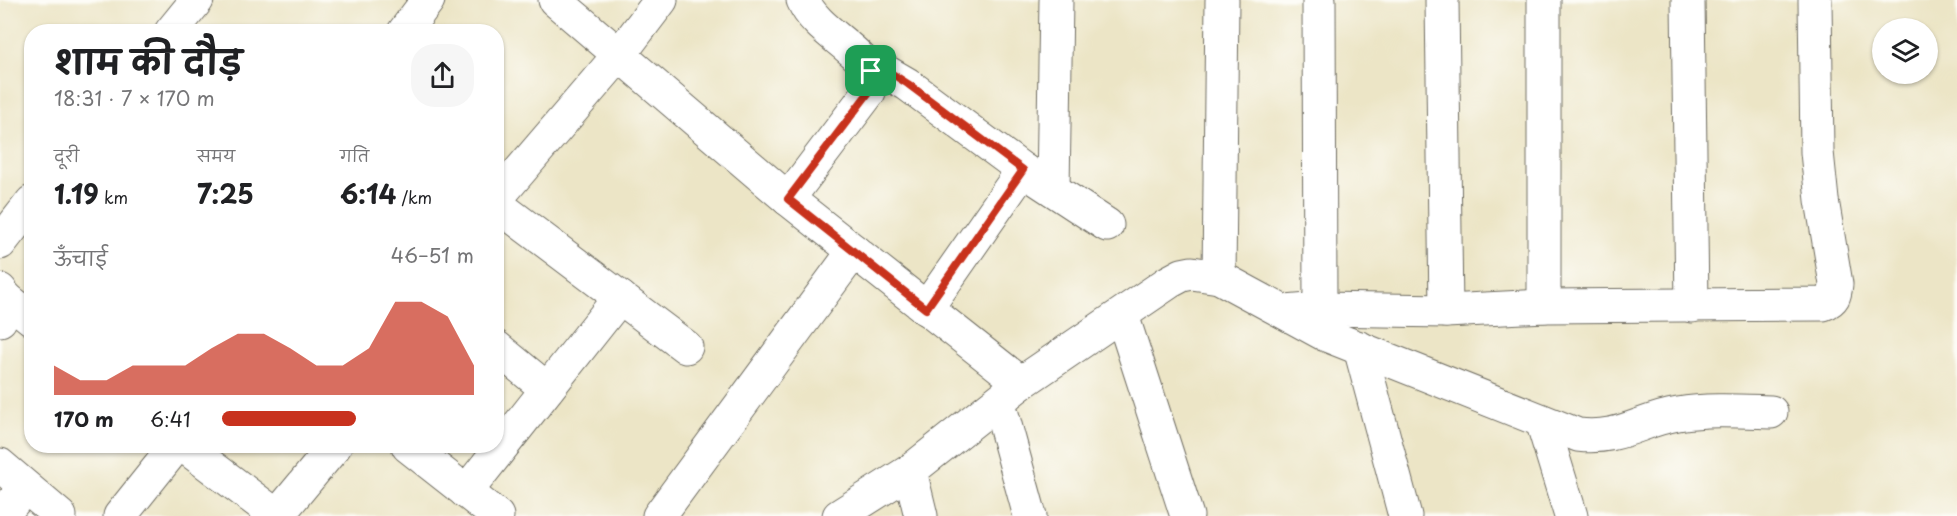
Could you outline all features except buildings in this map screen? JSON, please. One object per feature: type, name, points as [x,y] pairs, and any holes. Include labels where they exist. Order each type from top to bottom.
[{"type":"street","points":[[178,24],[197,0]]},
{"type":"street","points":[[410,24],[428,0]]},
{"type":"street","points":[[555,0],[788,199],[926,309],[1010,393],[1030,516]]},
{"type":"street","points":[[504,190],[620,54],[661,0]]},
{"type":"street","points":[[803,0],[814,19],[871,71],[894,75],[908,84],[1023,170],[1107,225]]},
{"type":"street","points":[[1053,189],[1056,0]]},
{"type":"street","points":[[1220,277],[1222,0]]},
{"type":"street","points":[[1319,0],[1320,309]]},
{"type":"street","points":[[1442,0],[1446,311]]},
{"type":"street","points":[[1544,0],[1544,306]]},
{"type":"street","points":[[1688,0],[1692,306]]},
{"type":"street","points":[[1286,312],[1320,309],[1446,311],[1544,306],[1692,306],[1830,302],[1834,297],[1836,284],[1822,200],[1817,152],[1815,0]]},
{"type":"street","points":[[788,199],[869,92],[873,79],[871,71]]},
{"type":"street","points":[[926,309],[1023,170]]},
{"type":"street","points":[[504,210],[686,347]]},
{"type":"street","points":[[0,243],[24,212]]},
{"type":"street","points":[[658,516],[854,251]]},
{"type":"street","points":[[839,516],[910,471],[1010,393],[1169,282],[1192,273],[1220,277],[1326,335],[1578,435],[1609,436],[1677,414],[1716,411],[1771,412]]},
{"type":"street","points":[[504,444],[620,297]]},
{"type":"street","points":[[2,302],[24,314]]},
{"type":"street","points":[[1122,315],[1187,516]]},
{"type":"street","points":[[1360,348],[1405,516]]},
{"type":"street","points":[[504,354],[547,389]]},
{"type":"street","points":[[1542,421],[1571,516]]},
{"type":"street","points":[[120,516],[170,453]]},
{"type":"street","points":[[193,453],[277,516],[329,453]]},
{"type":"street","points":[[417,453],[497,516]]},
{"type":"street","points":[[466,492],[497,453]]},
{"type":"street","points":[[0,465],[60,516]]},
{"type":"street","points":[[910,471],[921,516]]},
{"type":"street","points":[[2,516],[25,487]]},
{"type":"route","points":[[871,71],[894,75],[908,84],[1023,170],[926,309],[788,199],[869,92],[873,79],[871,71]]}]
